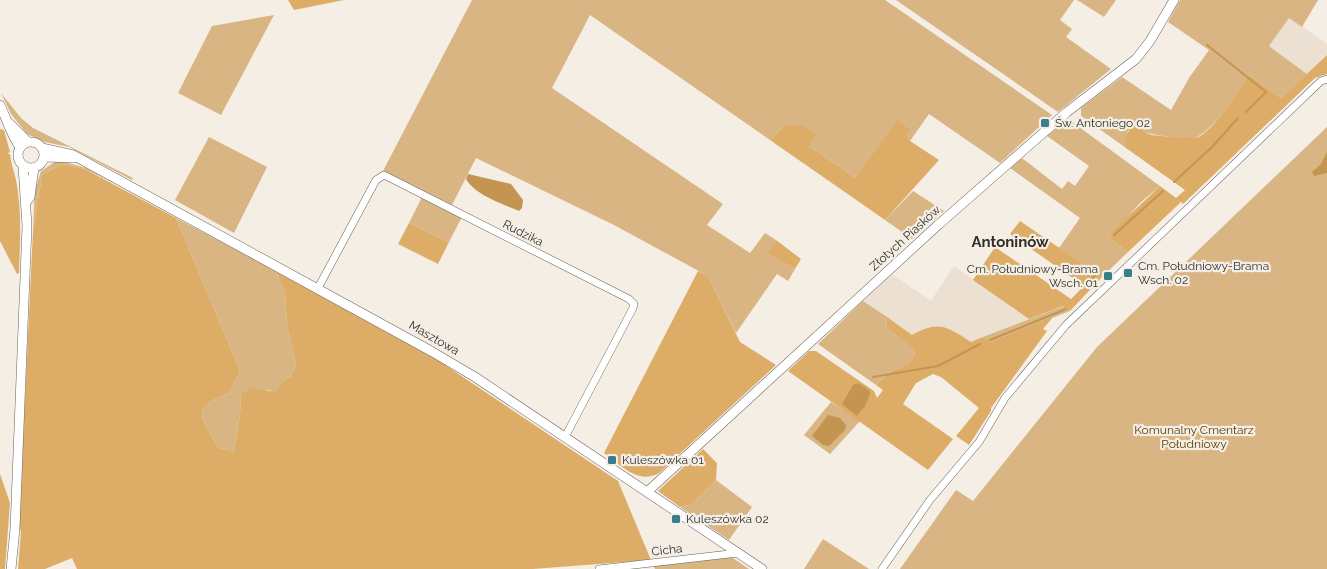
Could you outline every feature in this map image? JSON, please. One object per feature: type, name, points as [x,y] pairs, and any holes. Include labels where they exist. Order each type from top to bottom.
[{"type":"street","name":"Złotych Piasków","points":[[647,492],[944,219],[1067,112],[1136,59],[1150,41],[1174,0]]},
{"type":"street","points":[[882,569],[935,494],[979,442],[1005,398],[1066,324],[1321,81],[1327,79]]},
{"type":"street","points":[[0,105],[9,123],[24,145]]},
{"type":"street","points":[[23,166],[34,168],[41,165],[43,152],[36,143],[24,145]]},
{"type":"street","points":[[11,569],[15,519],[27,202],[23,166],[18,156],[24,145]]},
{"type":"street","name":"Masztowa","points":[[43,152],[76,158],[318,288],[475,377],[762,569]]},
{"type":"street","points":[[27,202],[30,197],[34,168]]},
{"type":"street","name":"Rudzika","points":[[318,288],[376,180],[384,175],[629,299],[634,304],[633,308],[565,437]]},
{"type":"street","name":"Cicha","points":[[599,569],[738,553]]},
{"type":"shaded area","points":[[288,0],[344,0],[294,10]]},
{"type":"shaded area","points":[[1289,17],[1327,44],[1327,54],[1307,74],[1269,46]]},
{"type":"shaded area","points":[[1327,55],[1327,74],[1315,78],[1183,204],[1181,202],[1128,252],[1109,238],[1117,227],[1160,186],[1176,198],[1185,190],[1126,148],[1125,140],[1131,125],[1152,135],[1183,138],[1198,137],[1218,119],[1249,75],[1281,98]]},
{"type":"shaded area","points":[[897,120],[910,130],[907,134],[910,141],[939,160],[885,220],[770,140],[785,125],[803,126],[816,135],[809,146],[856,178]]},
{"type":"shaded area","points":[[0,129],[4,130],[10,152],[7,154],[10,154],[18,191],[20,238],[19,273],[17,274],[0,241]]},
{"type":"shaded area","points":[[1327,152],[1327,173],[1314,176],[1312,172],[1321,164]]},
{"type":"shaded area","points":[[62,164],[85,169],[176,218],[240,371],[229,393],[216,398],[208,404],[202,415],[207,429],[219,448],[234,452],[241,394],[253,388],[276,392],[281,382],[291,376],[296,365],[287,326],[285,293],[276,271],[439,361],[618,481],[651,560],[533,569],[77,569],[72,558],[45,569],[18,569],[33,231],[42,175]]},
{"type":"shaded area","points":[[468,174],[511,184],[523,200],[522,208],[519,211],[476,190],[466,179]]},
{"type":"shaded area","points":[[1020,221],[1102,277],[1070,311],[1063,306],[1029,319],[973,280],[995,247],[1071,299],[1084,286],[1010,234]]},
{"type":"shaded area","points":[[409,223],[449,242],[438,264],[398,244]]},
{"type":"shaded area","points":[[776,240],[801,259],[795,269],[768,253]]},
{"type":"shaded area","points":[[954,266],[1029,319],[971,343],[958,334],[912,335],[863,301],[892,274],[931,301]]},
{"type":"shaded area","points":[[698,271],[708,276],[740,342],[776,365],[659,473],[644,477],[623,468],[604,453]]},
{"type":"shaded area","points":[[887,317],[912,335],[921,330],[936,326],[949,329],[971,342],[983,337],[990,342],[1053,317],[1043,329],[1047,331],[991,408],[991,411],[969,445],[956,436],[979,408],[941,377],[933,374],[916,383],[903,404],[953,439],[928,470],[788,371],[809,351],[816,351],[874,391],[877,398],[883,390],[876,385],[890,372],[909,363],[916,353],[914,349],[886,327]]},
{"type":"shaded area","points":[[858,383],[869,390],[870,394],[865,406],[857,416],[842,404],[853,385]]},
{"type":"shaded area","points":[[828,415],[840,418],[846,425],[845,430],[829,446],[823,445],[812,436]]},
{"type":"shaded area","points":[[703,449],[717,463],[716,480],[692,504],[680,507],[658,491]]},
{"type":"shaded area","points":[[0,474],[10,503],[5,569],[0,569]]},
{"type":"green space","points":[[472,0],[885,0],[1052,115],[1000,163],[929,114],[910,141],[907,134],[856,178],[809,146],[785,125],[770,140],[590,15],[552,88],[723,204],[707,225],[750,253],[765,233],[776,240],[769,253],[795,269],[788,281],[777,274],[736,333],[708,276],[614,225],[476,158],[452,205],[383,171]]},
{"type":"green space","points":[[896,0],[1074,0],[1060,20],[1072,29],[1066,37],[1111,69],[1058,112]]},
{"type":"green space","points":[[1077,0],[1116,0],[1104,17]]},
{"type":"green space","points":[[1180,0],[1318,0],[1302,27],[1289,18],[1269,46],[1307,74],[1281,98],[1249,75],[1217,120],[1201,135],[1194,138],[1185,138],[1128,130],[1126,148],[1081,116],[1081,108],[1122,77],[1171,110],[1189,78],[1209,50],[1168,22]]},
{"type":"green space","points":[[274,15],[221,115],[178,93],[212,26]]},
{"type":"green space","points":[[1,93],[21,118],[33,128],[133,178],[132,180],[69,147],[45,142],[27,134],[11,114]]},
{"type":"green space","points":[[1068,119],[1160,186],[1141,202],[1109,238],[1128,252],[1102,277],[1059,248],[1080,218],[1010,168],[1022,158],[1062,189],[1068,181],[1075,186],[1089,166],[1047,136]]},
{"type":"green space","name":"Komunalny Cmentarz Południowy","points":[[1327,127],[1327,569],[900,569],[956,490],[973,501],[1097,347]]},
{"type":"green space","points":[[209,137],[267,167],[234,233],[175,200]]},
{"type":"green space","points":[[58,160],[86,168],[114,183],[85,169],[62,164],[42,175],[33,231],[35,184],[37,184],[41,171]]},
{"type":"green space","points":[[913,191],[944,211],[912,239],[885,220]]},
{"type":"green space","points":[[422,197],[462,217],[449,242],[409,223]]},
{"type":"green space","points":[[176,218],[276,271],[285,293],[287,326],[296,365],[291,376],[281,382],[276,393],[269,390],[241,394],[234,452],[219,448],[207,429],[202,415],[208,404],[216,398],[229,393],[240,371]]},
{"type":"green space","points":[[863,301],[887,317],[886,327],[915,349],[916,353],[909,363],[890,372],[876,385],[818,344]]},
{"type":"green space","points":[[1064,306],[1070,311],[990,342],[983,337]]},
{"type":"green space","points":[[831,402],[860,421],[830,454],[804,435]]},
{"type":"green space","points":[[716,480],[752,507],[729,540],[680,507],[692,504]]},
{"type":"green space","points":[[823,539],[869,569],[804,569]]},
{"type":"green space","points":[[730,556],[749,569],[655,569],[654,566]]},
{"type":"waterway","points":[[1207,45],[1266,92],[1246,112]]},
{"type":"waterway","points":[[1174,182],[1212,147],[1238,118]]},
{"type":"waterway","points":[[1114,235],[1163,191]]},
{"type":"waterway","points":[[1090,283],[1096,273]]},
{"type":"waterway","points":[[990,340],[1066,309]]},
{"type":"waterway","points":[[873,377],[938,366],[980,344]]},
{"type":"place","name":"Św. Antoniego 02","points":[[1045,123]]},
{"type":"place","name":"Cm. Południowy-Brama Wsch. 02","points":[[1128,273]]},
{"type":"place","name":"Cm. Południowy-Brama Wsch. 01","points":[[1108,276]]},
{"type":"place","name":"Kuleszówka 01","points":[[612,460]]},
{"type":"place","name":"Kuleszówka 02","points":[[676,519]]},
{"type":"district","name":"Antoninów","points":[[1010,242]]}]
